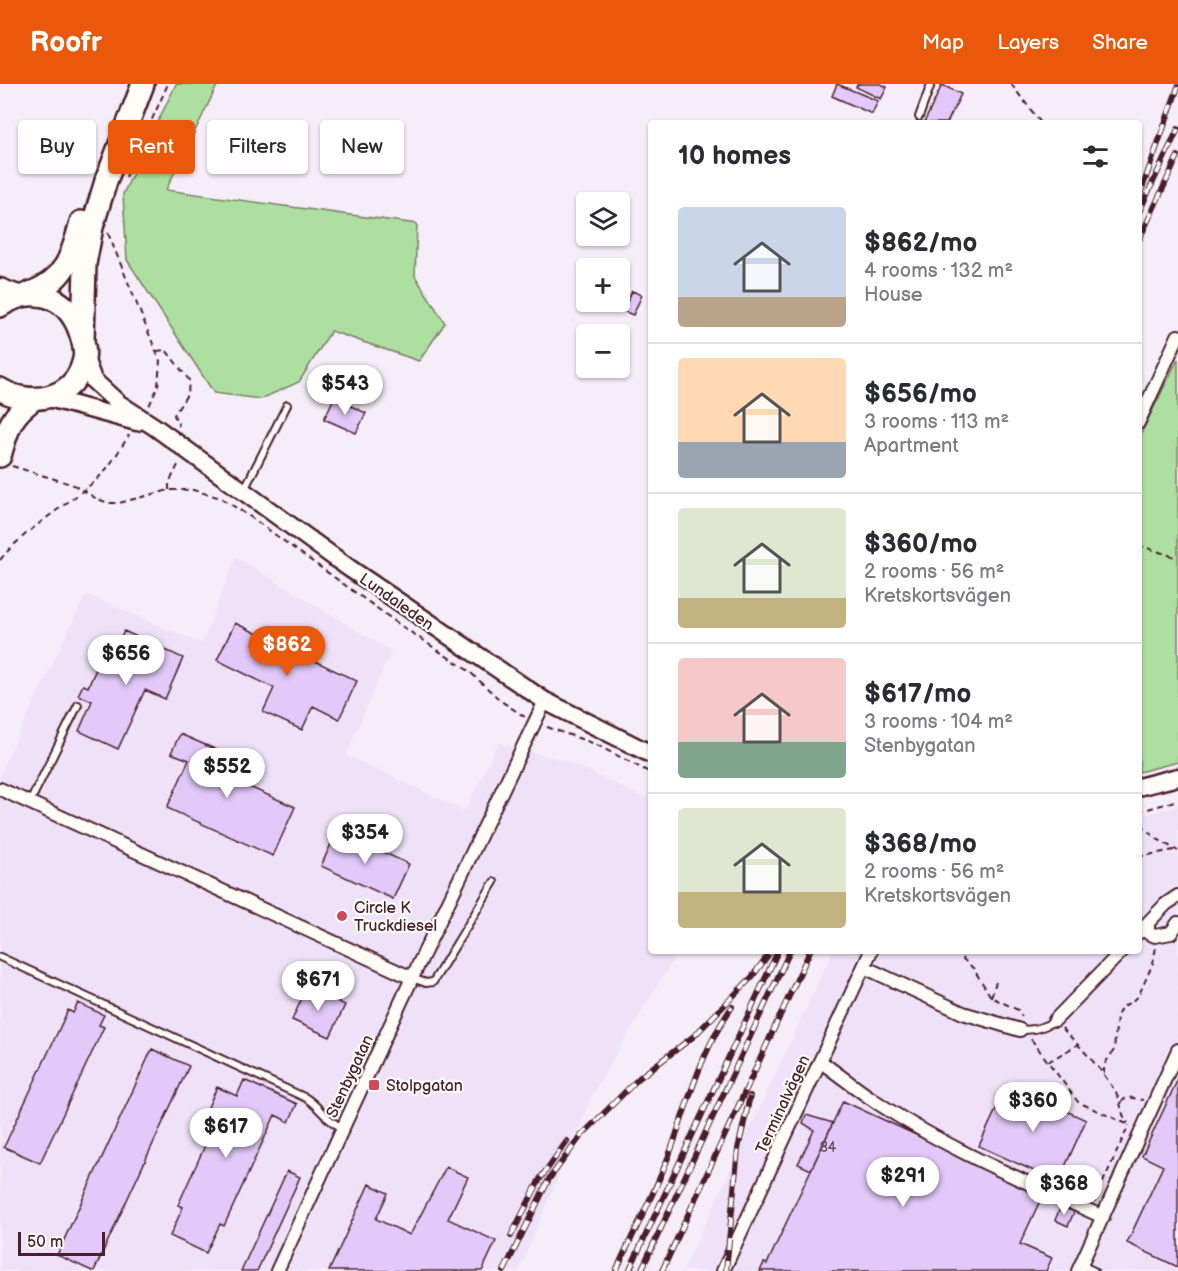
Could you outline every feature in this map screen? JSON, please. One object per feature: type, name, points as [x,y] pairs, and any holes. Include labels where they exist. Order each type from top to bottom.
[{"type":"highway","points":[[0,306],[44,288],[58,278],[67,265],[106,158],[130,106],[141,89]]},
{"type":"highway","points":[[5,460],[12,419],[19,410],[62,392],[72,382],[84,350],[85,264],[92,227],[106,182],[141,89]]},
{"type":"highway","points":[[25,294],[55,300],[66,308],[75,319],[84,350]]},
{"type":"highway","points":[[0,389],[20,399],[41,399]]},
{"type":"main road","points":[[0,287],[25,294]]},
{"type":"main road","name":"Lundaleden","points":[[84,350],[93,380],[118,403],[156,427],[349,568],[545,701],[648,752]]},
{"type":"main road","name":"Lundaleden","points":[[41,399],[156,427]]},
{"type":"main road","points":[[1142,786],[1178,777]]},
{"type":"street","points":[[1142,414],[1178,336]]},
{"type":"street","name":"Stenbygatan","points":[[277,1271],[412,978],[545,701]]},
{"type":"street","points":[[0,789],[412,978]]},
{"type":"street","points":[[1142,929],[1166,904],[1178,896]]},
{"type":"street","points":[[1148,923],[1148,933],[1159,936],[1171,933],[1178,923]]},
{"type":"street","name":"Terminalvägen","points":[[723,1271],[870,954]]},
{"type":"street","points":[[1055,1020],[1119,954]]},
{"type":"street","points":[[864,967],[963,1013],[1022,1030]]},
{"type":"street","points":[[1079,1268],[1178,1050]]},
{"type":"street","points":[[820,1061],[870,1098],[921,1128],[1000,1169],[1103,1217]]},
{"type":"lane","points":[[919,117],[931,84]]},
{"type":"lane","points":[[244,490],[287,405]]},
{"type":"lane","points":[[30,803],[78,705]]},
{"type":"lane","points":[[412,978],[426,983],[433,982],[494,882]]},
{"type":"lane","points":[[0,957],[306,1098],[315,1104],[330,1122],[343,1128]]},
{"type":"lane","points":[[1022,1030],[1047,1026],[1055,1020]]},
{"type":"lane","points":[[1079,1268],[1094,1271]]},
{"type":"path","points":[[124,181],[168,84]]},
{"type":"path","points":[[1011,84],[1039,120]]},
{"type":"path","points":[[108,229],[111,244],[157,351],[161,374],[156,392],[147,409]]},
{"type":"path","points":[[157,351],[166,350],[189,380],[188,393],[174,415],[180,428]]},
{"type":"path","points":[[0,560],[13,546],[106,469],[134,428]]},
{"type":"path","points":[[5,460],[83,490],[104,502],[119,503],[169,490],[205,493],[235,506],[403,627],[469,671],[516,712],[535,722],[595,744],[648,770]]},
{"type":"path","points":[[169,490],[172,474],[179,462]]},
{"type":"path","points":[[1142,546],[1178,558]]},
{"type":"path","points":[[1142,811],[1178,800]]},
{"type":"path","points":[[1142,825],[1154,837],[1176,850]]},
{"type":"path","points":[[1142,856],[1176,850]]},
{"type":"path","points":[[1104,1074],[1104,1065],[1114,1050],[1117,1016],[1121,1008],[1138,997],[1153,963],[1159,936]]},
{"type":"path","points":[[957,954],[973,968],[991,997],[1018,1010],[1022,1030],[1078,1102],[1129,1125]]},
{"type":"path","points":[[991,997],[996,982]]},
{"type":"path","points":[[1055,1020],[1104,1074],[1121,1101],[1124,1118],[1129,1125]]},
{"type":"path","points":[[1048,1062],[1078,1045]]},
{"type":"path","points":[[1121,1101],[1126,1097],[1135,1097],[1155,1103]]},
{"type":"path","points":[[1090,1211],[1129,1125]]},
{"type":"shaded area","points":[[236,557],[391,651],[346,755],[465,811],[498,743],[566,761],[648,800],[648,954],[676,954],[593,1093],[519,1271],[0,1271],[0,773],[86,594],[202,644]]},
{"type":"shaded area","points":[[1178,806],[1178,1271],[683,1271],[832,954],[1142,954],[1142,814]]},
{"type":"green space","points":[[176,84],[218,84],[195,131],[195,120],[159,120]]},
{"type":"green space","points":[[133,174],[174,174],[166,190],[417,224],[415,276],[445,323],[419,361],[331,331],[299,382],[261,399],[214,393],[127,260],[123,194]]},
{"type":"green space","points":[[1178,359],[1178,762],[1142,771],[1142,432]]},
{"type":"building","points":[[837,84],[878,101],[872,114],[832,96]]},
{"type":"building","points":[[858,84],[881,84],[887,87],[881,99],[856,87]]},
{"type":"building","points":[[942,85],[961,94],[948,120],[925,120]]},
{"type":"building","points":[[632,291],[642,295],[633,315],[626,312],[630,312]]},
{"type":"building","points":[[334,398],[366,413],[356,433],[324,419]]},
{"type":"building","points":[[235,623],[357,681],[339,719],[313,706],[302,730],[263,712],[274,688],[217,660]]},
{"type":"building","points":[[124,631],[183,658],[165,699],[145,690],[118,749],[79,731],[92,701],[78,695],[83,685],[88,687],[105,649],[114,653]]},
{"type":"building","points":[[180,734],[240,760],[231,779],[295,807],[273,856],[167,808],[189,760],[171,753]]},
{"type":"building","points":[[337,831],[409,864],[393,899],[321,866]]},
{"type":"building","points":[[307,987],[345,1005],[330,1037],[292,1020]]},
{"type":"building","points":[[78,1003],[104,1015],[99,1025],[104,1027],[40,1163],[4,1147],[68,1010],[73,1013]]},
{"type":"building","points":[[152,1049],[189,1066],[94,1271],[92,1271],[57,1255]]},
{"type":"building","points":[[1178,1079],[1178,1267],[1127,1243],[1163,1166],[1142,1156]]},
{"type":"building","points":[[244,1080],[297,1104],[289,1122],[275,1115],[224,1226],[220,1224],[206,1253],[170,1236],[183,1207],[178,1205],[213,1128],[201,1123],[217,1087],[237,1096]]},
{"type":"building","points":[[1008,1084],[1086,1120],[1058,1182],[979,1146]]},
{"type":"building","points":[[843,1101],[1043,1194],[1020,1244],[1052,1258],[1046,1271],[760,1271],[764,1263],[767,1264]]},
{"type":"building","points":[[806,1115],[833,1123],[811,1170],[798,1164],[814,1130],[803,1123]]},
{"type":"building","points":[[446,1167],[468,1177],[448,1219],[496,1241],[482,1271],[329,1271],[369,1184],[388,1193],[376,1219],[410,1235]]},
{"type":"building","points":[[287,1171],[300,1177],[257,1271],[241,1271]]},
{"type":"building","points":[[1061,1206],[1074,1212],[1068,1226],[1055,1220]]},
{"type":"railway","points":[[1142,189],[1178,87]]},
{"type":"railway","points":[[1142,206],[1178,129]]},
{"type":"railway","points":[[1142,233],[1178,156]]},
{"type":"railway","points":[[504,1271],[549,1179],[581,1136],[639,1078],[694,1036],[752,977],[769,954]]},
{"type":"railway","points":[[629,1271],[777,954]]},
{"type":"railway","points":[[641,1271],[789,954]]},
{"type":"railway","points":[[662,1271],[809,954]]},
{"type":"railway","points":[[616,1271],[665,1165],[704,1058],[732,1007]]},
{"type":"railway","points":[[726,1271],[738,1149],[750,1096]]},
{"type":"railway","points":[[511,1236],[540,1179],[567,1141]]},
{"type":"place","name":"Circle K Truckdiesel","points":[[342,916]]},
{"type":"place","name":"Stolpgatan","points":[[374,1085]]}]
